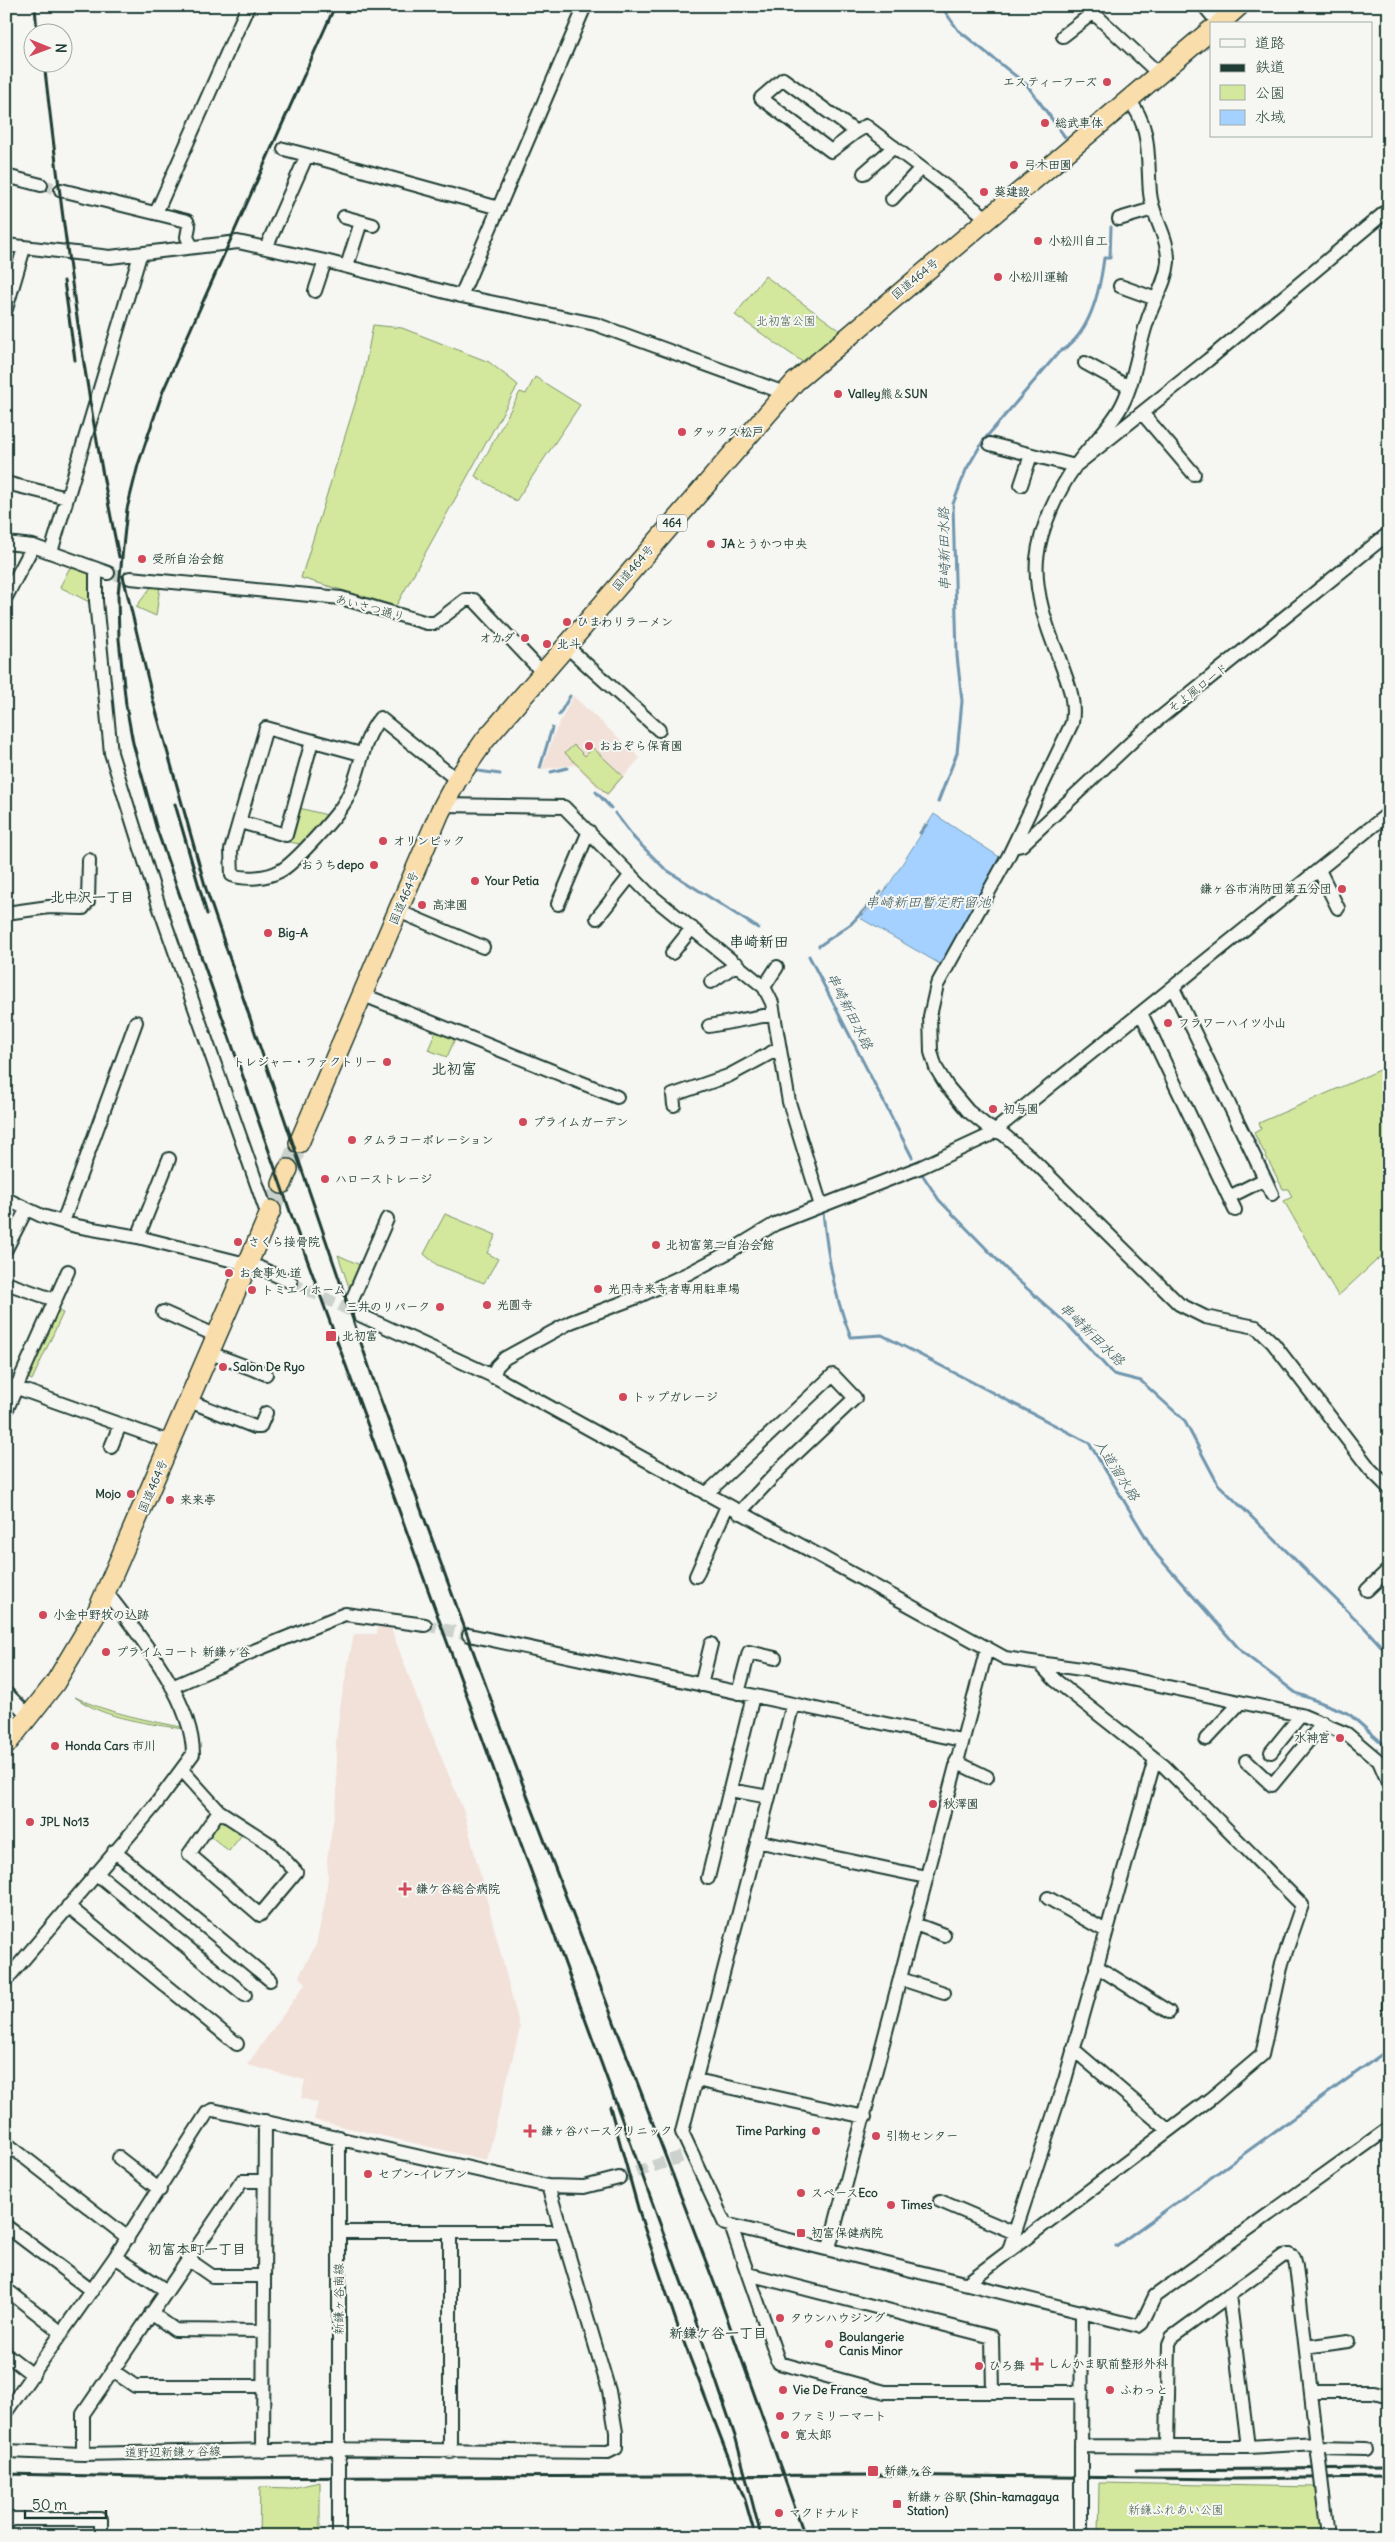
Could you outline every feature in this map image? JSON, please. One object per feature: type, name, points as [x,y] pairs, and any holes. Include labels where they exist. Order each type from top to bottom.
[{"type":"highway","points":[[1221,22],[1239,6]]},
{"type":"highway","name":"国道464号","points":[[299,1143],[361,994],[444,805],[457,780],[478,748],[565,645],[795,382],[852,331],[1210,31]]},
{"type":"highway","name":"国道464号","points":[[6,1745],[73,1655],[107,1593],[269,1213]]},
{"type":"street","points":[[156,212],[248,6]]},
{"type":"street","points":[[461,296],[585,6]]},
{"type":"street","points":[[1204,6],[1217,22]]},
{"type":"street","points":[[1063,36],[1090,9],[1159,74]]},
{"type":"street","points":[[856,132],[783,79],[761,98],[832,152],[866,126],[987,218]]},
{"type":"street","points":[[1128,100],[1136,108],[1144,124],[1148,144],[1150,195],[1168,251],[1166,278],[1147,319],[1122,406],[1075,466],[1048,519],[1037,558],[1037,571],[1046,620],[1071,691],[1074,710],[1072,724],[1012,848],[937,985],[930,1016],[931,1052],[936,1068],[947,1086],[968,1111],[1003,1134],[1030,1156],[1179,1304],[1205,1317],[1256,1327],[1273,1343],[1370,1469],[1389,1488]]},
{"type":"street","points":[[864,173],[894,147]]},
{"type":"street","points":[[284,149],[499,208]]},
{"type":"street","points":[[266,248],[307,155]]},
{"type":"street","points":[[892,199],[922,168]]},
{"type":"street","points":[[6,176],[41,185]]},
{"type":"street","points":[[62,190],[187,221],[189,226],[187,237],[192,247]]},
{"type":"street","points":[[1119,219],[1153,209]]},
{"type":"street","points":[[1075,466],[1389,209]]},
{"type":"street","points":[[344,217],[367,223],[348,266]]},
{"type":"street","points":[[6,245],[92,257],[140,255],[231,242],[266,248],[348,266],[461,296],[595,324],[779,390],[783,396]]},
{"type":"street","points":[[6,309],[24,248]]},
{"type":"street","points":[[51,552],[140,255]]},
{"type":"street","points":[[315,291],[325,261]]},
{"type":"street","points":[[1120,286],[1156,299]]},
{"type":"street","points":[[1085,363],[1129,386]]},
{"type":"street","points":[[1142,413],[1194,474]]},
{"type":"street","points":[[990,444],[1075,466]]},
{"type":"street","points":[[1021,485],[1031,455]]},
{"type":"street","points":[[6,482],[67,498]]},
{"type":"street","name":"そよ風ロード","points":[[1012,848],[1022,845],[1140,734],[1389,533]]},
{"type":"street","points":[[6,543],[33,546],[102,571],[96,602],[111,753],[158,903],[269,1213]]},
{"type":"street","points":[[6,597],[33,546]]},
{"type":"street","name":"あいさつ通り","points":[[130,578],[342,598],[426,623],[435,623],[465,600],[474,600],[542,672]]},
{"type":"street","points":[[565,645],[658,730]]},
{"type":"street","points":[[361,754],[266,728],[231,850],[232,875],[244,879],[280,871],[309,845],[347,799],[369,732],[380,718],[457,780]]},
{"type":"street","points":[[240,822],[286,835],[312,741]]},
{"type":"street","points":[[444,805],[555,805],[569,811],[631,875],[764,987],[772,1003],[778,1049],[789,1102],[821,1206]]},
{"type":"street","points":[[493,1377],[497,1366],[505,1358],[526,1344],[571,1322],[635,1298],[682,1276],[727,1254],[775,1224],[948,1156],[996,1131],[1389,813]]},
{"type":"street","points":[[558,904],[589,832]]},
{"type":"street","points":[[6,913],[49,907],[83,908],[88,901],[89,860]]},
{"type":"street","points":[[1319,870],[1338,908]]},
{"type":"street","points":[[597,918],[631,875]]},
{"type":"street","points":[[398,911],[484,947]]},
{"type":"street","points":[[672,953],[692,928]]},
{"type":"street","points":[[711,982],[737,964]]},
{"type":"street","points":[[764,987],[777,967]]},
{"type":"street","points":[[1172,988],[1272,1194]]},
{"type":"street","points":[[361,994],[617,1097]]},
{"type":"street","points":[[709,1026],[774,1014]]},
{"type":"street","points":[[1141,1014],[1235,1210]]},
{"type":"street","points":[[63,1222],[136,1022]]},
{"type":"street","points":[[674,1106],[673,1095],[728,1076],[778,1049]]},
{"type":"street","points":[[138,1236],[169,1158]]},
{"type":"street","points":[[1229,1197],[1265,1179]]},
{"type":"street","points":[[6,1199],[26,1210],[63,1222],[138,1236],[247,1265],[291,1282]]},
{"type":"street","points":[[6,1249],[26,1210]]},
{"type":"street","points":[[352,1300],[387,1219]]},
{"type":"street","points":[[6,1411],[11,1385],[68,1271]]},
{"type":"street","points":[[6,1283],[55,1300]]},
{"type":"street","points":[[163,1312],[266,1374]]},
{"type":"street","points":[[360,1315],[493,1377],[1005,1658],[1088,1670],[1300,1715],[1347,1734],[1386,1766],[1389,1784]]},
{"type":"street","points":[[706,1494],[833,1375],[855,1398],[781,1468],[739,1513]]},
{"type":"street","points":[[11,1385],[172,1443]]},
{"type":"street","points":[[189,1401],[255,1427],[260,1426],[266,1413]]},
{"type":"street","points":[[111,1447],[120,1425]]},
{"type":"street","points":[[696,1576],[727,1506]]},
{"type":"street","points":[[1367,1590],[1389,1569]]},
{"type":"street","points":[[6,1980],[182,1770],[193,1754],[190,1729],[172,1686],[107,1593]]},
{"type":"street","points":[[172,1686],[345,1614],[425,1625]]},
{"type":"street","points":[[469,1634],[961,1740]]},
{"type":"street","points":[[701,1685],[711,1644]]},
{"type":"street","points":[[829,2248],[901,1979],[961,1740],[987,1648]]},
{"type":"street","points":[[738,1693],[750,1652],[775,1658]]},
{"type":"street","points":[[968,2283],[1262,2056],[1282,1963],[1302,1905],[1227,1827],[1155,1759],[1055,1680],[1039,1663]]},
{"type":"street","points":[[6,1694],[29,1716]]},
{"type":"street","points":[[708,1878],[753,1696]]},
{"type":"street","points":[[1206,1739],[1240,1703]]},
{"type":"street","points":[[793,1704],[682,2132],[725,2224],[829,2248],[1138,2326],[1142,2323],[1154,2296],[1389,2128]]},
{"type":"street","points":[[1271,1752],[1300,1715]]},
{"type":"street","points":[[1246,1761],[1272,1785],[1323,1723]]},
{"type":"street","points":[[1009,2250],[1073,2049],[1155,1759]]},
{"type":"street","points":[[956,1762],[987,1777]]},
{"type":"street","points":[[182,1770],[219,1811],[270,1844],[296,1872],[260,1915],[189,1854],[219,1811]]},
{"type":"street","points":[[730,1790],[768,1797]]},
{"type":"street","points":[[757,1840],[926,1877]]},
{"type":"street","points":[[114,1851],[270,1980]]},
{"type":"street","points":[[96,1873],[245,1995]]},
{"type":"street","points":[[1048,1898],[1106,1931]]},
{"type":"street","points":[[68,1906],[237,2044]]},
{"type":"street","points":[[915,1924],[944,1935]]},
{"type":"street","points":[[1096,1966],[1169,2012]]},
{"type":"street","points":[[901,1979],[944,1993]]},
{"type":"street","points":[[1389,1981],[1389,2010]]},
{"type":"street","points":[[1073,2049],[1168,2130]]},
{"type":"street","points":[[696,2080],[865,2117]]},
{"type":"street","points":[[6,2412],[92,2291],[160,2190],[207,2113],[212,2110],[220,2110],[548,2186],[584,2187],[619,2178]]},
{"type":"street","points":[[264,2451],[265,2121]]},
{"type":"street","name":"新鎌ヶ谷南線","points":[[339,2137],[339,2536]]},
{"type":"street","points":[[6,2143],[128,2238]]},
{"type":"street","points":[[119,2158],[160,2190]]},
{"type":"street","points":[[83,2454],[83,2414],[242,2181],[264,2181]]},
{"type":"street","points":[[339,2232],[561,2232],[548,2186]]},
{"type":"street","points":[[940,2201],[1015,2233]]},
{"type":"street","points":[[6,2226],[92,2291]]},
{"type":"street","points":[[731,2226],[779,2363],[885,2392],[1082,2392]]},
{"type":"street","points":[[450,2232],[450,2452]]},
{"type":"street","name":"道野辺新鎌ヶ谷線","points":[[6,2451],[83,2454],[264,2451],[339,2455],[450,2452],[608,2452],[616,2448],[616,2432],[609,2390],[561,2232]]},
{"type":"street","points":[[1167,2446],[1169,2344],[1172,2337],[1283,2256],[1289,2255],[1294,2258],[1328,2536]]},
{"type":"street","points":[[115,2257],[167,2291]]},
{"type":"street","points":[[189,2260],[212,2276],[264,2276]]},
{"type":"street","points":[[748,2274],[992,2337],[993,2392]]},
{"type":"street","points":[[8,2291],[62,2333]]},
{"type":"street","points":[[1229,2295],[1248,2447]]},
{"type":"street","points":[[1081,2536],[1082,2311]]},
{"type":"street","points":[[151,2314],[175,2330],[264,2330]]},
{"type":"street","points":[[1306,2347],[1348,2341]]},
{"type":"street","points":[[6,2354],[33,2375]]},
{"type":"street","points":[[113,2371],[135,2386],[263,2386]]},
{"type":"street","points":[[1311,2392],[1374,2392],[1389,2396]]},
{"type":"street","points":[[1081,2450],[1167,2446],[1366,2449]]},
{"type":"street","points":[[6,2524],[12,2519],[101,2519],[101,2536]]},
{"type":"shaded area","name":"おおぞら保育園","points":[[573,696],[640,758],[607,796],[575,765],[542,769],[554,734]]},
{"type":"shaded area","name":"鎌ケ谷総合病院","points":[[378,1621],[389,1623],[419,1703],[464,1812],[520,2028],[487,2160],[314,2120],[318,2103],[301,2098],[305,2080],[247,2065],[306,1983],[299,1976],[316,1945],[325,1902],[328,1876],[327,1859],[337,1797],[336,1742],[340,1706],[354,1634],[377,1634]]},
{"type":"green space","name":"北初富公園","points":[[765,276],[841,331],[804,363],[735,315]]},
{"type":"green space","points":[[373,325],[402,328],[489,362],[518,385],[396,606],[301,578],[363,378]]},
{"type":"green space","points":[[535,377],[580,405],[516,501],[475,476],[520,392],[526,394]]},
{"type":"green space","points":[[77,568],[90,573],[93,604],[60,587],[69,569]]},
{"type":"green space","points":[[152,586],[160,586],[156,616],[136,607]]},
{"type":"green space","points":[[574,745],[585,756],[593,748],[623,776],[607,794],[565,753]]},
{"type":"green space","points":[[299,808],[327,815],[300,844],[289,842]]},
{"type":"green space","points":[[437,1029],[452,1035],[454,1041],[447,1057],[428,1050]]},
{"type":"green space","points":[[1389,1066],[1389,1249],[1338,1296],[1284,1201],[1292,1197],[1288,1189],[1283,1189],[1254,1133],[1261,1129],[1259,1123]]},
{"type":"green space","points":[[445,1214],[496,1235],[487,1253],[498,1259],[484,1283],[437,1265],[424,1254]]},
{"type":"green space","points":[[338,1255],[362,1266],[350,1290]]},
{"type":"green space","points":[[56,1310],[63,1313],[32,1380],[26,1377]]},
{"type":"green space","points":[[75,1697],[101,1708],[188,1730],[114,1716],[87,1705]]},
{"type":"green space","points":[[221,1820],[225,1820],[244,1832],[229,1851],[209,1835]]},
{"type":"green space","points":[[320,2482],[320,2536],[259,2536],[260,2487],[292,2488]]},
{"type":"green space","name":"新鎌ふれあい公園","points":[[1099,2483],[1317,2487],[1323,2536],[1098,2536]]},
{"type":"water","name":"串崎新田暫定貯留池","points":[[934,814],[1001,858],[940,964],[860,918],[883,894]]},
{"type":"waterway","name":"串崎新田水路","points":[[941,6],[958,30],[1027,85],[1065,137]]},
{"type":"waterway","name":"串崎新田水路","points":[[938,802],[957,753],[962,701],[957,656],[953,504],[966,470],[983,441],[1059,352],[1070,345],[1079,335],[1086,324],[1100,284],[1104,258],[1110,258],[1111,227]]},
{"type":"waterway","points":[[559,715],[570,696]]},
{"type":"waterway","points":[[540,768],[552,728]]},
{"type":"waterway","points":[[551,772],[567,768]]},
{"type":"waterway","points":[[478,771],[500,774]]},
{"type":"waterway","points":[[596,792],[611,808]]},
{"type":"waterway","points":[[615,813],[635,839],[665,869],[758,928]]},
{"type":"waterway","name":"串崎新田水路","points":[[920,833],[926,825]]},
{"type":"waterway","name":"串崎新田水路","points":[[819,946],[851,924],[881,892]]},
{"type":"waterway","name":"串崎新田水路","points":[[809,956],[912,1157]]},
{"type":"waterway","name":"串崎新田水路","points":[[922,1174],[939,1200],[1012,1275],[1070,1327],[1113,1374],[1141,1381],[1184,1420],[1218,1484],[1364,1627],[1389,1655]]},
{"type":"waterway","name":"入道溜水路","points":[[823,1212],[832,1275],[851,1337],[882,1335],[1089,1443],[1156,1554],[1242,1652],[1296,1693],[1348,1713],[1389,1749]]},
{"type":"waterway","points":[[1116,2246],[1389,2049]]},
{"type":"tunnel","points":[[41,185],[61,190]]},
{"type":"tunnel","points":[[108,573],[130,578]]},
{"type":"tunnel","points":[[288,1169],[299,1143]]},
{"type":"tunnel","points":[[271,1210],[282,1184]]},
{"type":"tunnel","points":[[291,1282],[360,1315]]},
{"type":"tunnel","points":[[425,1625],[469,1635]]},
{"type":"tunnel","points":[[619,2178],[692,2153]]},
{"type":"railway","points":[[35,6],[36,22]]},
{"type":"railway","points":[[335,6],[163,391],[138,465],[127,509],[118,595],[119,639],[126,705],[133,743],[157,830],[300,1240],[696,2322],[736,2439],[761,2536]]},
{"type":"railway","points":[[45,72],[85,372],[119,557]]},
{"type":"railway","points":[[64,281],[75,360]]},
{"type":"railway","points":[[123,576],[154,704],[206,889],[376,1387],[507,1743],[718,2293],[805,2536]]},
{"type":"railway","points":[[175,804],[207,914]]},
{"type":"railway","points":[[610,2107],[640,2215],[678,2327],[745,2500],[753,2528]]},
{"type":"railway","points":[[1136,2470],[1389,2468]]},
{"type":"railway","points":[[6,2474],[190,2478],[873,2475],[1234,2479],[1389,2477]]},
{"type":"place","name":"エスティーフーズ","points":[[1107,82]]},
{"type":"place","name":"総武車体","points":[[1045,123]]},
{"type":"place","name":"弓木田園","points":[[1014,165]]},
{"type":"place","name":"葵建設","points":[[984,192]]},
{"type":"place","name":"小松川自工","points":[[1038,241]]},
{"type":"place","name":"小松川運輸","points":[[998,277]]},
{"type":"place","name":"Valley熊＆SUN","points":[[838,394]]},
{"type":"place","name":"タックス松戸","points":[[682,432]]},
{"type":"place","name":"JAとうかつ中央","points":[[711,544]]},
{"type":"place","name":"受所自治会館","points":[[142,559]]},
{"type":"place","name":"ひまわりラーメン","points":[[567,622]]},
{"type":"place","name":"オカダ","points":[[525,638]]},
{"type":"place","name":"北斗","points":[[547,644]]},
{"type":"place","name":"おおぞら保育園","points":[[589,746]]},
{"type":"place","name":"オリンピック","points":[[383,841]]},
{"type":"place","name":"おうちdepo","points":[[374,865]]},
{"type":"place","name":"Your Petia","points":[[475,881]]},
{"type":"place","name":"鎌ヶ谷市消防団第五分団","points":[[1342,889]]},
{"type":"place","name":"高津園","points":[[422,905]]},
{"type":"place","name":"Big-A","points":[[268,933]]},
{"type":"place","name":"フラワーハイツ小山","points":[[1168,1023]]},
{"type":"place","name":"トレジャー・ファクトリー","points":[[387,1062]]},
{"type":"place","name":"初与園","points":[[993,1109]]},
{"type":"place","name":"プライムガーデン","points":[[523,1122]]},
{"type":"place","name":"タムラコーポレーション","points":[[352,1140]]},
{"type":"place","name":"ハローストレージ","points":[[325,1179]]},
{"type":"place","name":"さくら接骨院","points":[[238,1242]]},
{"type":"place","name":"北初富第二自治会館","points":[[656,1245]]},
{"type":"place","name":"お食事処 道","points":[[229,1273]]},
{"type":"place","name":"光円寺来寺者専用駐車場","points":[[598,1289]]},
{"type":"place","name":"トミエイホーム","points":[[252,1290]]},
{"type":"place","name":"光圓寺","points":[[487,1305]]},
{"type":"place","name":"三井のリパーク","points":[[440,1307]]},
{"type":"place","name":"北初富","points":[[331,1336]]},
{"type":"place","name":"Salon De Ryo","points":[[223,1367]]},
{"type":"place","name":"トップガレージ","points":[[623,1397]]},
{"type":"place","name":"Mojo","points":[[131,1494]]},
{"type":"place","name":"来来亭","points":[[170,1500]]},
{"type":"place","name":"小金中野牧の込跡","points":[[43,1615]]},
{"type":"place","name":"プライムコート 新鎌ヶ谷","points":[[106,1652]]},
{"type":"place","name":"水神宮","points":[[1340,1738]]},
{"type":"place","name":"Honda Cars 市川","points":[[55,1746]]},
{"type":"place","name":"秋澤園","points":[[933,1804]]},
{"type":"place","name":"JPL No13","points":[[30,1822]]},
{"type":"place","name":"鎌ケ谷総合病院","points":[[405,1889]]},
{"type":"place","name":"鎌ヶ谷バースクリニック","points":[[530,2131]]},
{"type":"place","name":"Time Parking","points":[[816,2131]]},
{"type":"place","name":"引物センター","points":[[876,2136]]},
{"type":"place","name":"セブン-イレブン","points":[[368,2174]]},
{"type":"place","name":"スペースEco","points":[[801,2193]]},
{"type":"place","name":"Times","points":[[891,2205]]},
{"type":"place","name":"初富保健病院","points":[[801,2233]]},
{"type":"place","name":"タウンハウジング","points":[[780,2318]]},
{"type":"place","name":"Boulangerie Canis Minor","points":[[829,2344]]},
{"type":"place","name":"しんかま駅前整形外科","points":[[1037,2364]]},
{"type":"place","name":"ひろ舞","points":[[979,2366]]},
{"type":"place","name":"Vie De France","points":[[783,2390]]},
{"type":"place","name":"ふわっと","points":[[1110,2390]]},
{"type":"place","name":"ファミリーマート","points":[[780,2416]]},
{"type":"place","name":"寛太郎","points":[[785,2435]]},
{"type":"place","name":"新鎌ヶ谷","points":[[873,2471]]},
{"type":"place","name":"新鎌ヶ谷駅 (Shin-kamagaya Station)","points":[[897,2504]]},
{"type":"place","name":"マクドナルド","points":[[779,2513]]},
{"type":"district","name":"北中沢一丁目","points":[[92,897]]},
{"type":"district","name":"串崎新田","points":[[759,942]]},
{"type":"district","name":"北初富","points":[[454,1069]]},
{"type":"district","name":"初富本町一丁目","points":[[197,2249]]},
{"type":"district","name":"新鎌ケ谷一丁目","points":[[718,2333]]}]
